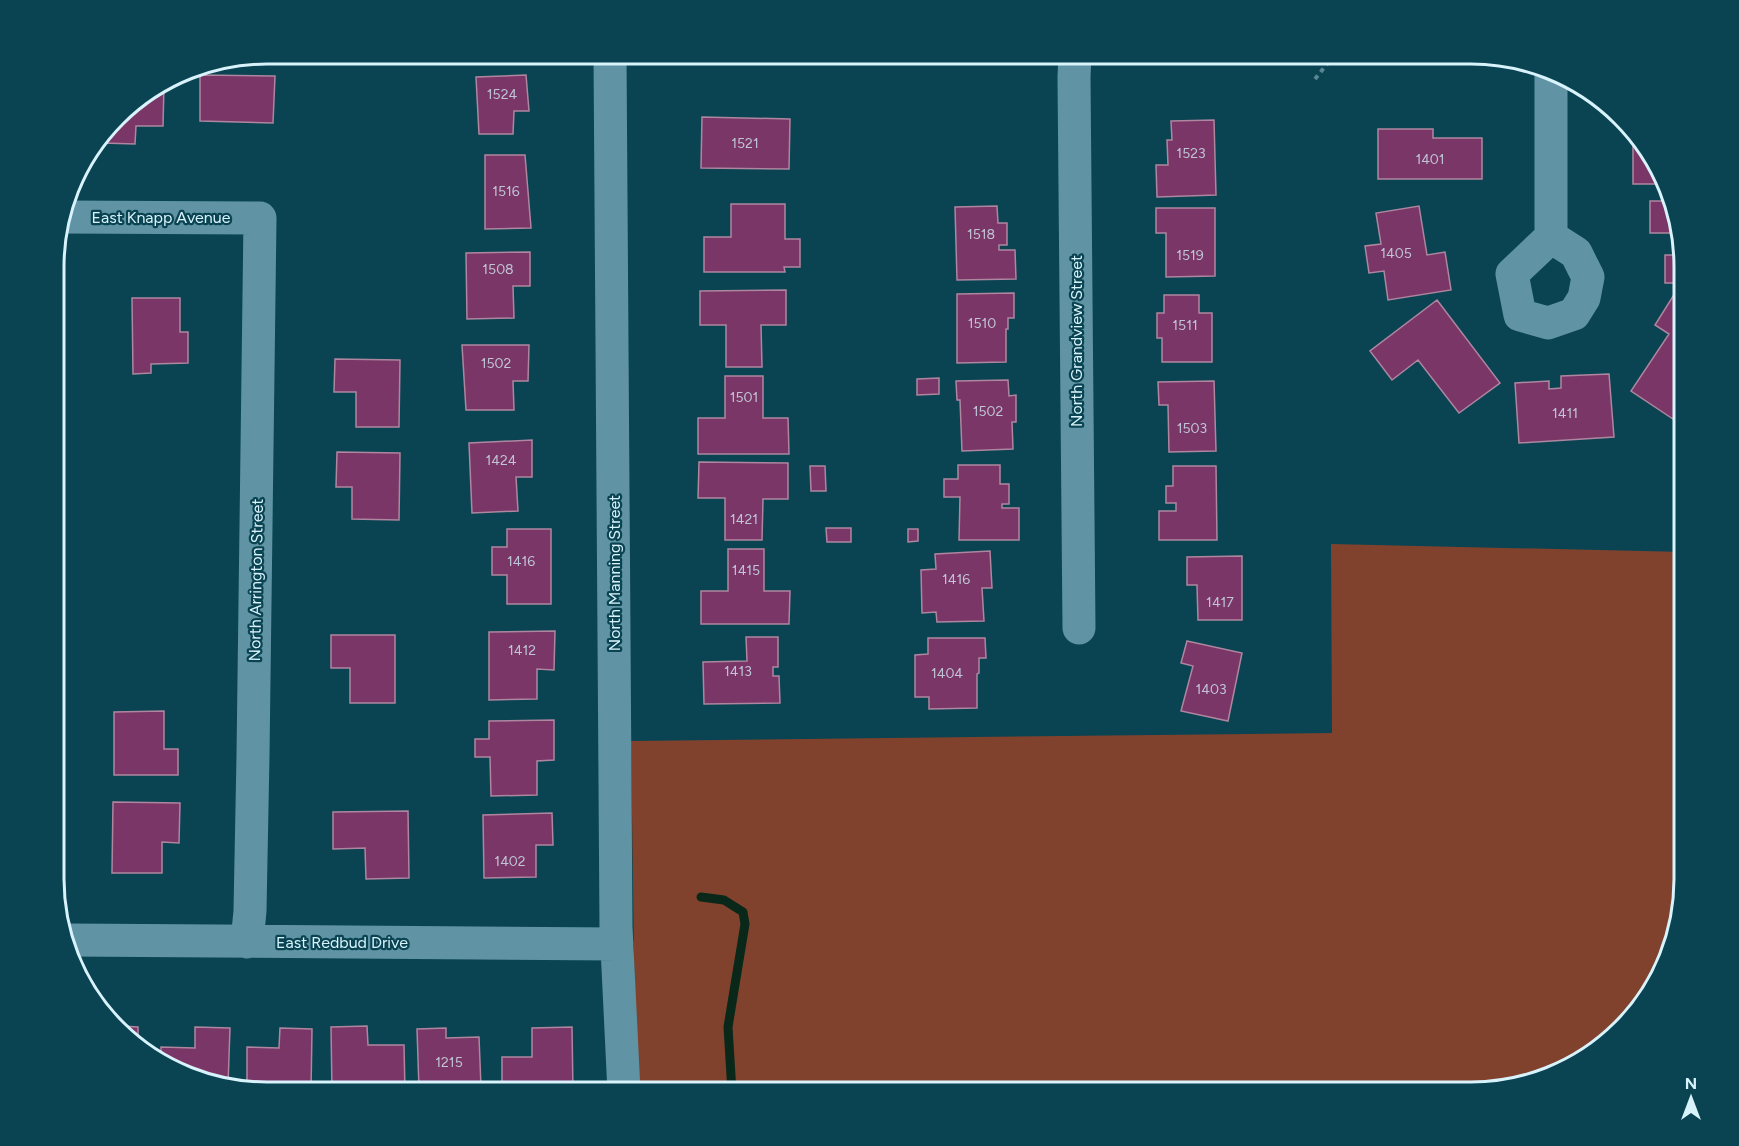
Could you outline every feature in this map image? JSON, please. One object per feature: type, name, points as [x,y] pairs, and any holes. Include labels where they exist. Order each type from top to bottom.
[{"type":"street","name":"North Manning Street","points":[[610,64],[617,944],[624,1082]]},
{"type":"street","name":"North Grandview Street","points":[[1075,64],[1078,628]]},
{"type":"street","points":[[1551,81],[1551,237]]},
{"type":"street","name":"East Knapp Avenue","points":[[71,217],[260,218]]},
{"type":"street","name":"North Arrington Street","points":[[248,942],[253,756],[260,218]]},
{"type":"street","name":"East Redbud Drive","points":[[74,940],[617,944]]},
{"type":"path","points":[[1315,79],[1327,64]]},
{"type":"shaded area","points":[[1331,544],[1674,552],[1674,891],[1671,918],[1654,968],[1624,1012],[1605,1031],[1573,1054],[1549,1066],[1511,1078],[1484,1081],[636,1082],[631,741],[1332,733]]},
{"type":"building","points":[[526,75],[529,111],[514,111],[513,134],[479,134],[476,77]]},
{"type":"building","points":[[200,76],[275,76],[273,123],[200,121]]},
{"type":"building","points":[[164,93],[163,126],[136,126],[135,144],[108,143],[134,115]]},
{"type":"building","points":[[702,117],[790,119],[789,169],[701,168]]},
{"type":"building","points":[[1214,120],[1216,195],[1157,197],[1156,165],[1168,165],[1167,140],[1172,140],[1171,121]]},
{"type":"building","points":[[1378,129],[1433,129],[1433,138],[1482,138],[1482,179],[1378,179]]},
{"type":"building","points":[[1633,145],[1656,184],[1633,184]]},
{"type":"building","points":[[485,155],[525,155],[531,228],[485,229]]},
{"type":"building","points":[[1650,201],[1663,201],[1672,233],[1650,233]]},
{"type":"building","points":[[731,204],[785,204],[785,239],[800,239],[800,267],[784,267],[785,272],[704,272],[704,237],[731,237]]},
{"type":"building","points":[[997,206],[998,223],[1007,223],[1007,245],[999,245],[999,250],[1015,250],[1016,279],[957,280],[955,207]]},
{"type":"building","points":[[1419,206],[1427,255],[1445,252],[1451,290],[1388,300],[1384,271],[1369,273],[1365,246],[1381,244],[1376,213]]},
{"type":"building","points":[[1156,208],[1215,208],[1215,276],[1166,277],[1166,233],[1156,233]]},
{"type":"building","points":[[530,252],[530,286],[513,286],[514,318],[467,319],[466,253]]},
{"type":"building","points":[[1665,255],[1674,255],[1674,283],[1665,283]]},
{"type":"building","points":[[786,290],[786,325],[761,325],[762,367],[726,367],[726,325],[700,325],[700,291]]},
{"type":"building","points":[[1014,293],[1014,318],[1008,318],[1008,329],[1006,329],[1006,362],[957,363],[957,294]]},
{"type":"building","points":[[1164,295],[1199,295],[1199,313],[1212,313],[1212,362],[1162,362],[1162,338],[1157,338],[1157,313],[1164,313]]},
{"type":"building","points":[[1674,295],[1673,419],[1631,391],[1669,334],[1655,325]]},
{"type":"building","points":[[132,298],[180,298],[180,332],[188,332],[188,363],[151,364],[151,373],[133,374]]},
{"type":"building","points":[[1437,300],[1500,383],[1459,413],[1418,360],[1392,380],[1370,351]]},
{"type":"building","points":[[462,345],[529,345],[528,381],[513,381],[514,410],[466,410]]},
{"type":"building","points":[[335,359],[400,360],[399,427],[356,427],[356,392],[334,392]]},
{"type":"building","points":[[1609,374],[1614,437],[1519,443],[1515,383],[1549,381],[1549,389],[1561,388],[1561,376]]},
{"type":"building","points":[[725,376],[763,376],[763,418],[788,418],[789,454],[698,454],[698,418],[725,418]]},
{"type":"building","points":[[939,378],[939,394],[917,395],[917,379]]},
{"type":"building","points":[[1008,380],[1009,396],[1016,395],[1016,422],[1012,422],[1013,449],[962,451],[960,400],[957,400],[956,381]]},
{"type":"building","points":[[1214,381],[1216,451],[1169,452],[1168,405],[1159,405],[1158,382]]},
{"type":"building","points":[[532,440],[532,477],[516,477],[518,511],[472,513],[469,443]]},
{"type":"building","points":[[337,452],[400,453],[399,520],[352,519],[352,487],[336,487]]},
{"type":"building","points":[[699,462],[788,463],[788,499],[763,499],[762,540],[725,540],[725,498],[698,498]]},
{"type":"building","points":[[958,465],[1000,465],[1000,484],[1009,484],[1009,504],[1002,504],[1002,508],[1019,508],[1019,540],[959,540],[960,497],[944,497],[944,479],[958,479]]},
{"type":"building","points":[[810,466],[825,466],[826,491],[811,491]]},
{"type":"building","points":[[1173,466],[1216,466],[1217,540],[1159,540],[1159,511],[1176,511],[1176,503],[1166,503],[1166,486],[1173,486]]},
{"type":"building","points":[[826,528],[851,528],[851,542],[827,542]]},
{"type":"building","points":[[507,529],[551,529],[551,604],[507,604],[507,575],[492,575],[492,547],[507,547]]},
{"type":"building","points":[[908,529],[918,529],[918,541],[908,542]]},
{"type":"building","points":[[728,549],[764,549],[764,591],[790,591],[789,624],[701,624],[701,591],[728,591]]},
{"type":"building","points":[[990,551],[992,588],[982,588],[984,621],[937,622],[936,612],[922,613],[921,570],[936,569],[935,554]]},
{"type":"building","points":[[1242,556],[1242,620],[1198,620],[1197,585],[1187,585],[1187,557]]},
{"type":"building","points":[[555,631],[554,670],[537,669],[537,699],[489,700],[489,632]]},
{"type":"building","points":[[331,635],[395,635],[395,703],[350,703],[350,668],[331,668]]},
{"type":"building","points":[[746,637],[778,637],[778,667],[773,667],[773,676],[779,676],[780,703],[704,704],[703,662],[747,661]]},
{"type":"building","points":[[928,638],[985,638],[986,658],[979,658],[979,673],[977,674],[977,708],[929,709],[929,697],[915,697],[915,655],[928,654]]},
{"type":"building","points":[[1187,641],[1242,653],[1228,721],[1181,711],[1193,666],[1181,663]]},
{"type":"building","points":[[164,711],[164,749],[178,749],[178,775],[114,775],[114,712]]},
{"type":"building","points":[[554,720],[554,760],[537,761],[537,795],[491,796],[490,757],[475,757],[475,739],[489,739],[489,721]]},
{"type":"building","points":[[113,802],[180,803],[179,843],[162,842],[162,873],[112,873]]},
{"type":"building","points":[[408,811],[409,878],[366,879],[365,848],[333,849],[333,812]]},
{"type":"building","points":[[552,813],[553,845],[536,845],[536,877],[484,878],[483,815]]},
{"type":"building","points":[[129,1026],[138,1027],[138,1034]]},
{"type":"building","points":[[367,1026],[368,1045],[404,1045],[405,1082],[332,1082],[331,1027]]},
{"type":"building","points":[[195,1027],[230,1028],[228,1078],[178,1061],[161,1051],[161,1047],[195,1048]]},
{"type":"building","points":[[572,1027],[573,1082],[502,1082],[502,1057],[532,1057],[532,1028]]},
{"type":"building","points":[[280,1028],[312,1029],[311,1082],[247,1080],[247,1047],[279,1048]]},
{"type":"building","points":[[446,1028],[446,1038],[479,1037],[481,1082],[419,1082],[417,1029]]},
{"type":"waterway","points":[[701,897],[724,900],[743,912],[745,924],[728,1027],[731,1082]]}]
